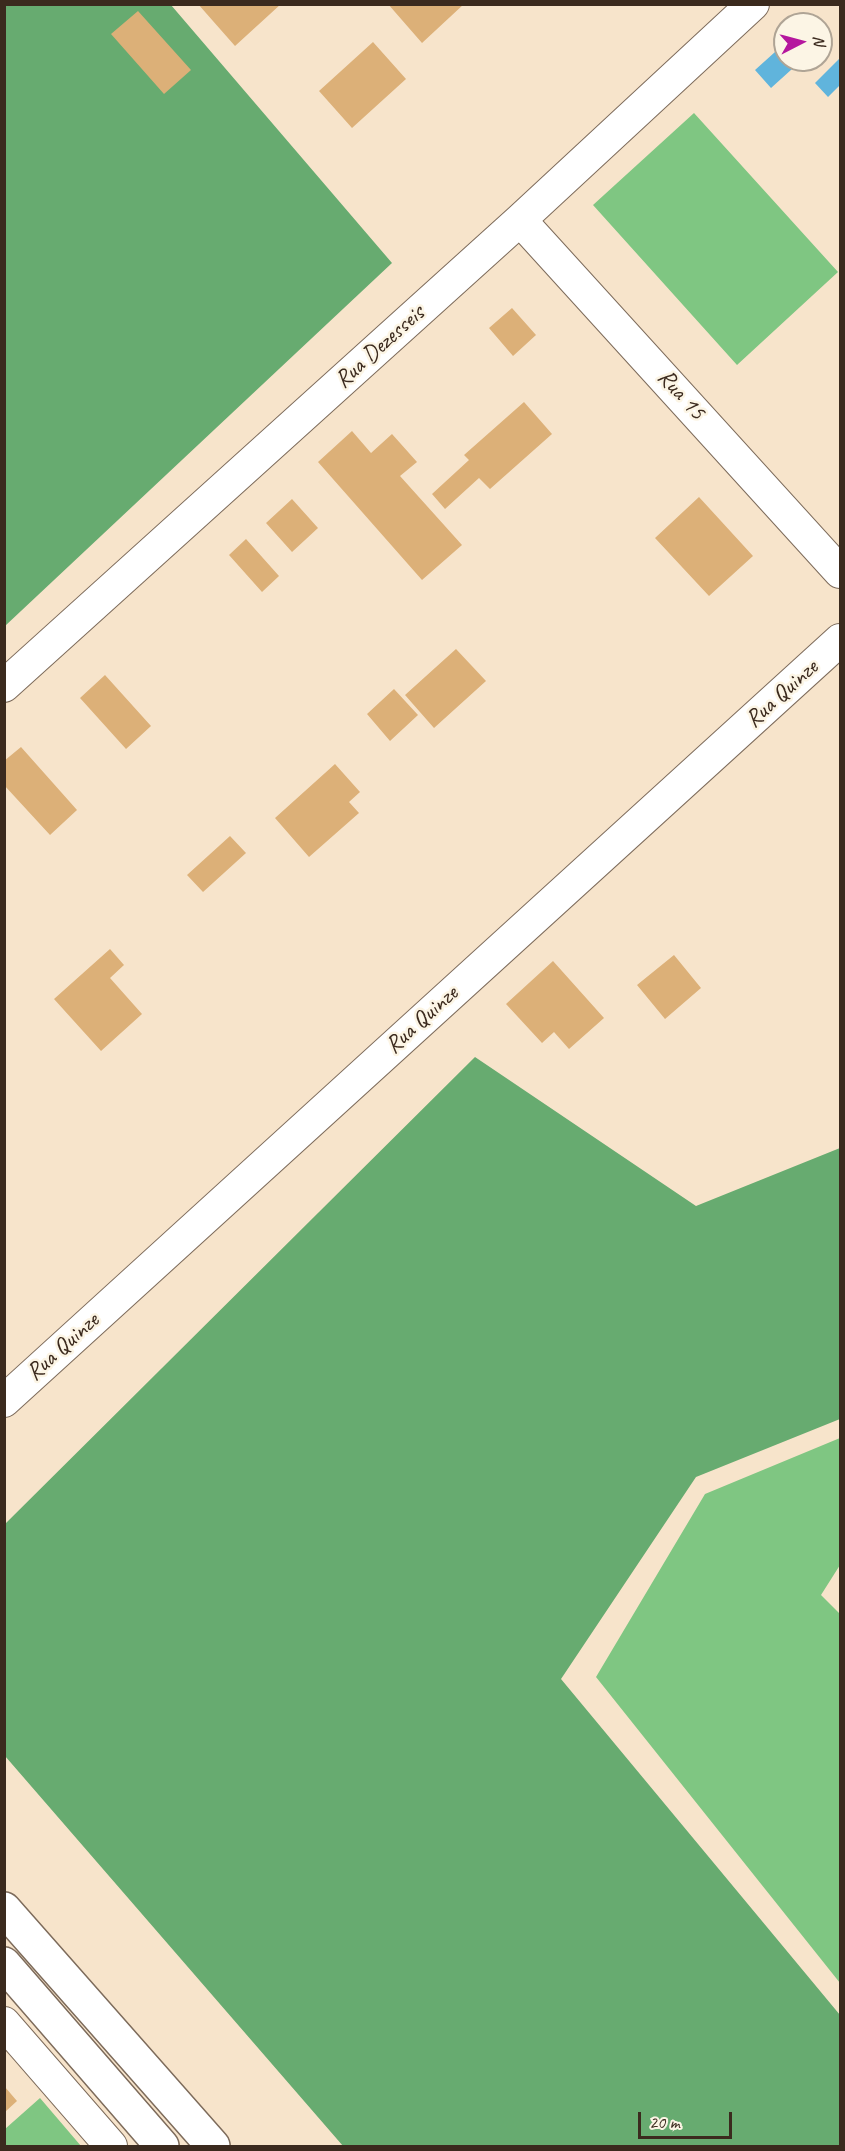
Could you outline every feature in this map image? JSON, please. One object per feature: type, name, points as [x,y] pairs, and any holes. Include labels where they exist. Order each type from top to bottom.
[{"type":"main road","points":[[4,1909],[213,2146]]},
{"type":"main road","points":[[4,1964],[162,2146]]},
{"type":"street","name":"Rua Dezesseis","points":[[4,686],[520,220],[753,4]]},
{"type":"street","name":"Rua 15","points":[[520,220],[840,572]]},
{"type":"street","name":"Rua Quinze","points":[[4,1401],[840,640]]},
{"type":"street","points":[[4,2023],[111,2146]]},
{"type":"green space","points":[[5,5],[171,5],[392,263],[5,626]]},
{"type":"green space","points":[[694,113],[838,272],[737,365],[593,205]]},
{"type":"green space","points":[[475,1057],[696,1206],[840,1148],[840,1419],[696,1477],[561,1679],[840,2015],[840,2146],[343,2146],[5,1756],[5,1524]]},
{"type":"green space","points":[[840,1438],[840,1565],[821,1595],[840,1614],[840,1983],[596,1677],[705,1494]]},
{"type":"green space","points":[[40,2098],[81,2146],[5,2146],[5,2129]]},
{"type":"water","points":[[773,54],[773,72],[789,72],[771,88],[755,70]]},
{"type":"water","points":[[840,58],[840,85],[828,97],[815,83],[826,72],[833,72],[833,65]]},
{"type":"building","points":[[198,4],[281,4],[235,46]]},
{"type":"building","points":[[388,4],[464,4],[422,43]]},
{"type":"building","points":[[138,11],[191,70],[164,94],[111,34]]},
{"type":"building","points":[[373,42],[406,79],[352,128],[319,91]]},
{"type":"building","points":[[512,308],[536,335],[513,356],[489,328]]},
{"type":"building","points":[[524,402],[552,434],[490,489],[479,478],[445,509],[432,494],[469,460],[464,455]]},
{"type":"building","points":[[352,431],[371,453],[392,434],[417,462],[400,476],[462,545],[422,580],[318,462]]},
{"type":"building","points":[[699,497],[753,556],[709,596],[655,538]]},
{"type":"building","points":[[292,499],[318,528],[292,552],[266,523]]},
{"type":"building","points":[[246,539],[279,576],[262,592],[229,555]]},
{"type":"building","points":[[456,649],[486,681],[434,728],[405,695]]},
{"type":"building","points":[[105,675],[151,726],[126,749],[80,698]]},
{"type":"building","points":[[394,689],[418,715],[390,741],[367,714]]},
{"type":"building","points":[[21,747],[77,810],[50,835],[4,785],[4,761]]},
{"type":"building","points":[[335,764],[360,792],[349,802],[359,813],[309,857],[275,818]]},
{"type":"building","points":[[230,836],[246,853],[203,892],[187,875]]},
{"type":"building","points":[[110,949],[124,965],[110,978],[142,1014],[101,1051],[54,999]]},
{"type":"building","points":[[674,955],[701,988],[665,1019],[637,985]]},
{"type":"building","points":[[553,961],[604,1018],[569,1049],[554,1032],[542,1043],[506,1004]]},
{"type":"building","points":[[5,2087],[17,2101],[5,2112]]}]
